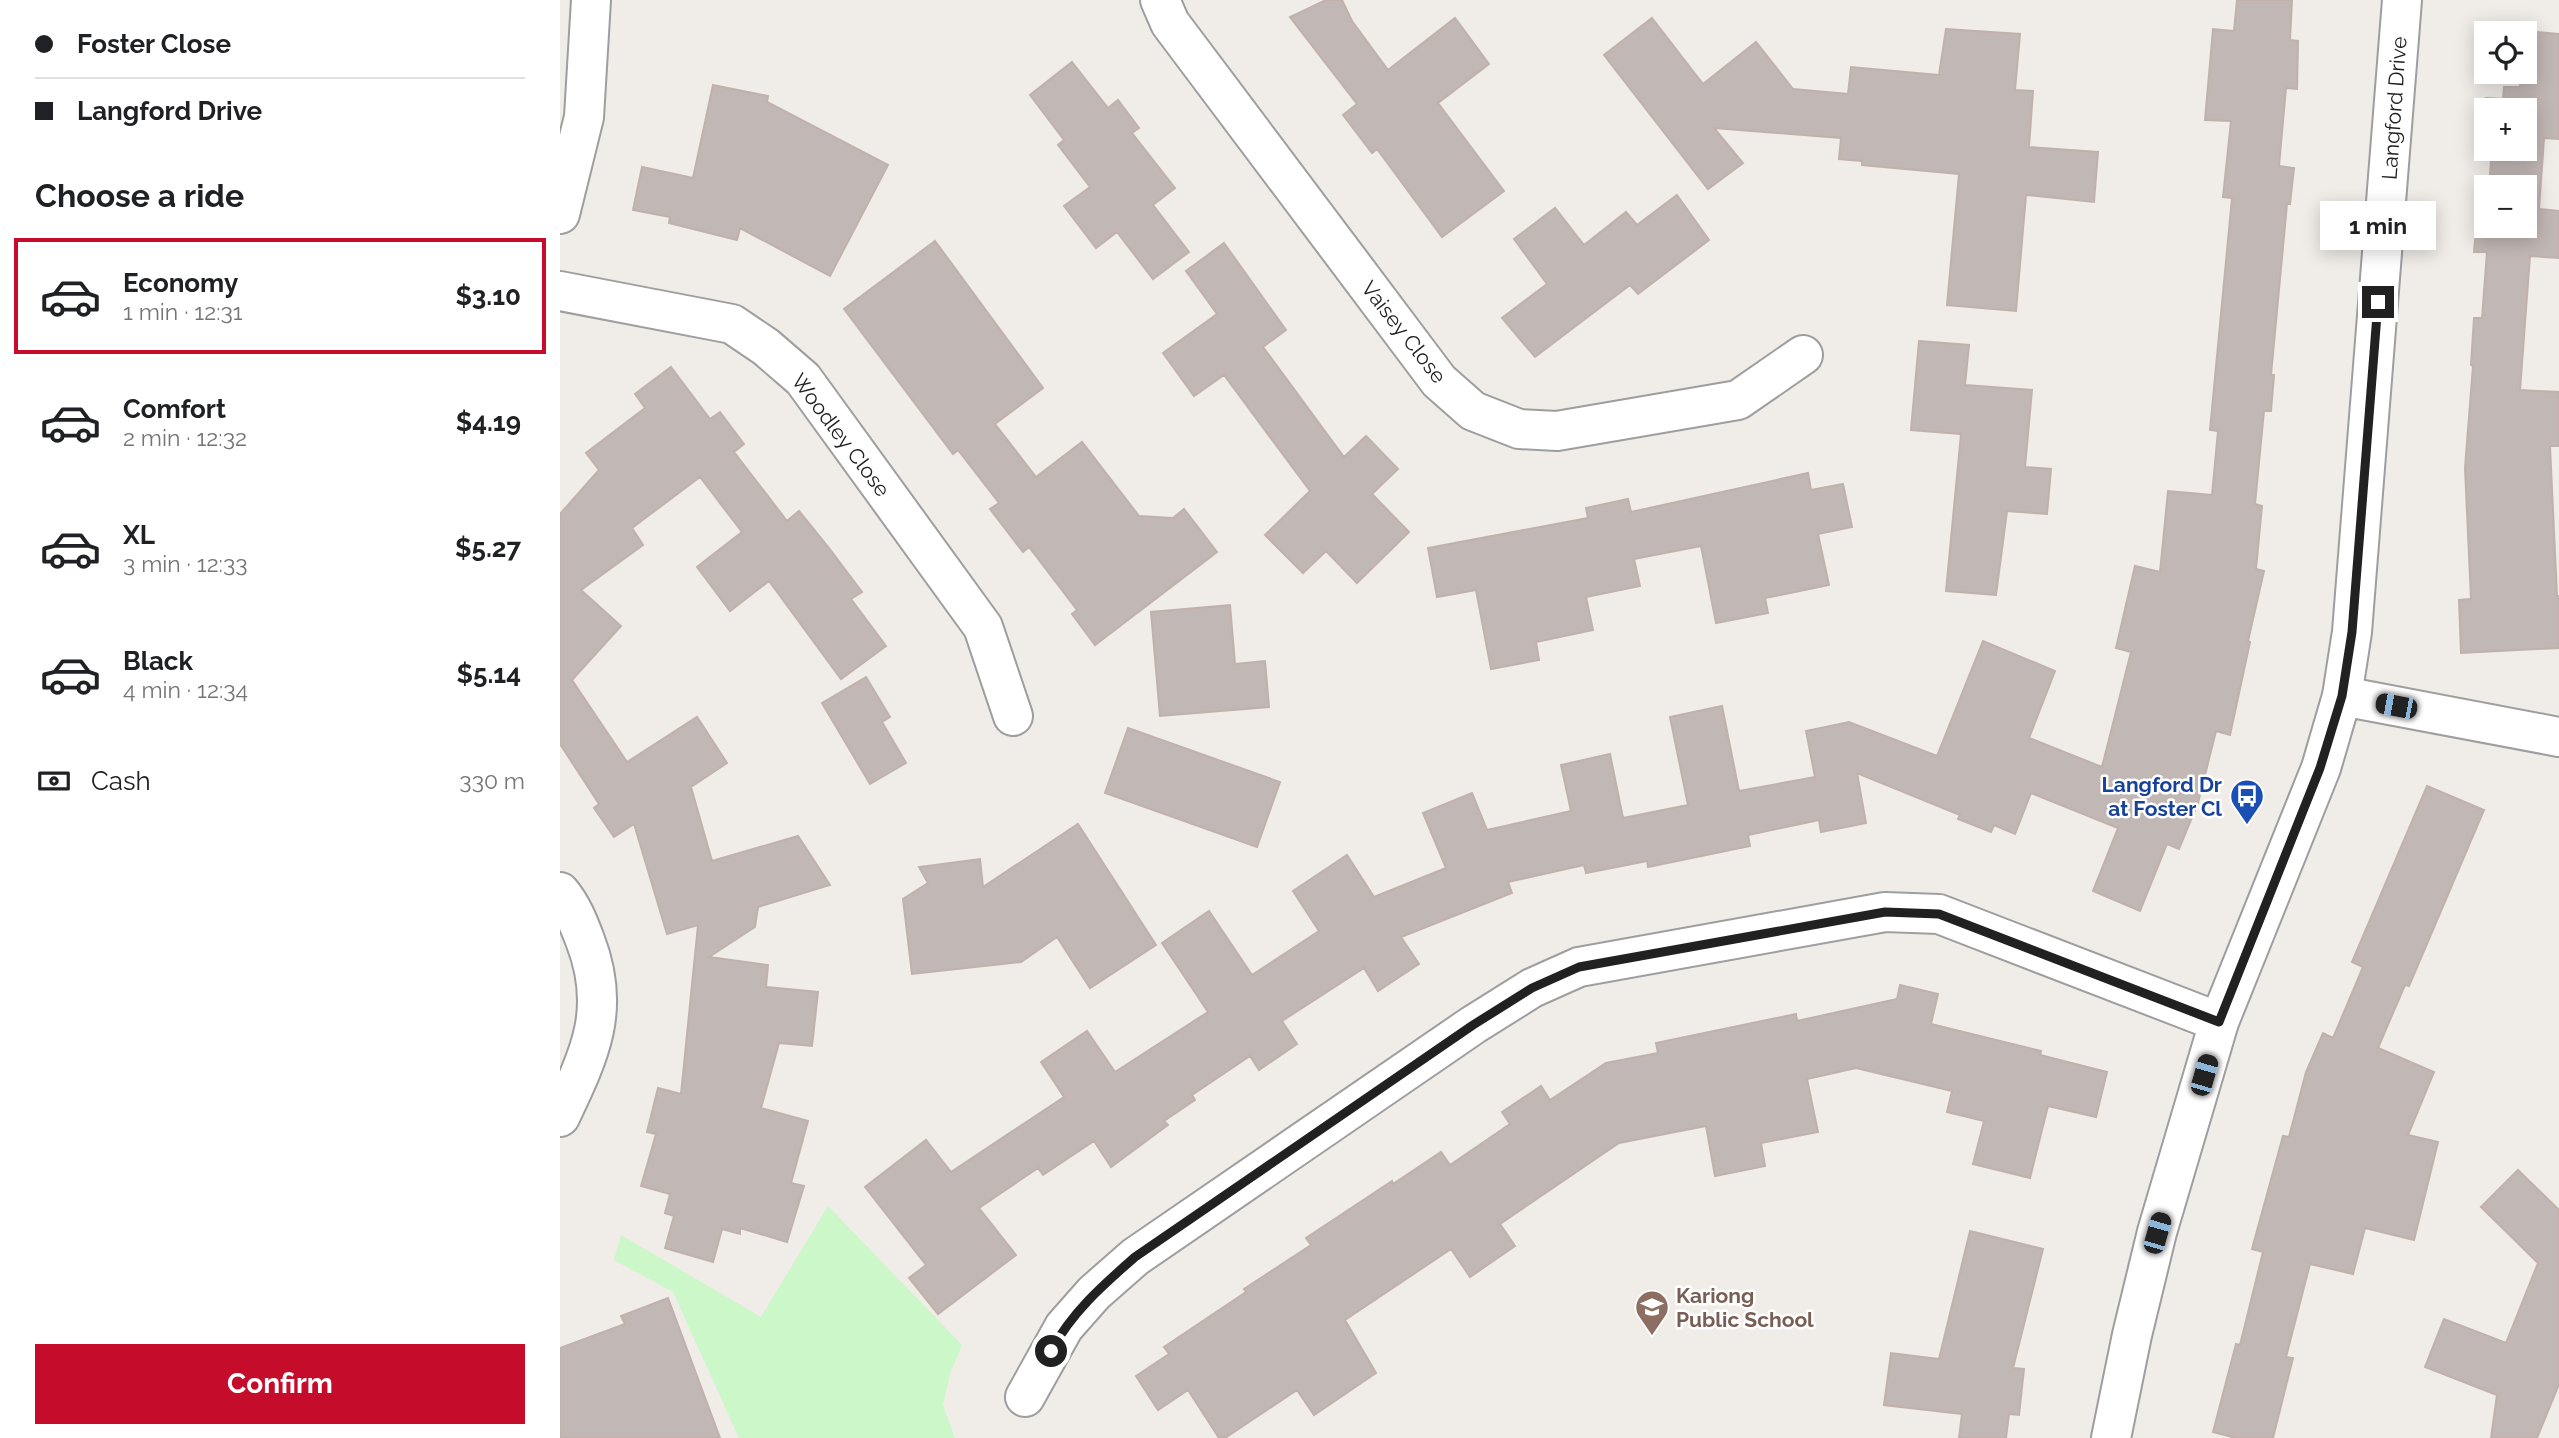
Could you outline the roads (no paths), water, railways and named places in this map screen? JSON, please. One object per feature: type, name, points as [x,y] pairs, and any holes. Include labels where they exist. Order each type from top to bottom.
[{"type":"street","points":[[560,214],[583,117],[591,0]]},
{"type":"street","name":"Vaisey Close","points":[[1160,0],[1170,23],[1439,381],[1473,411],[1519,429],[1570,429],[1738,400],[1803,355]]},
{"type":"street","name":"Langford Drive","points":[[2111,1438],[2157,1233],[2219,1022],[2320,768],[2342,696],[2354,618],[2402,0]]},
{"type":"street","name":"Woodley Close","points":[[560,291],[732,324],[766,347],[803,379],[983,627],[1013,716]]},
{"type":"street","points":[[2342,696],[2559,737]]},
{"type":"street","points":[[560,892],[578,921],[594,963],[598,1007],[584,1066],[560,1117]]},
{"type":"street","points":[[1025,1397],[1064,1327],[1094,1293],[1135,1257],[1473,1025],[1532,988],[1579,967],[1885,912],[1939,914],[2219,1022]]},
{"type":"place","name":"Langford Dr at Foster Cl","points":[[2247,826]]},
{"type":"place","name":"Kariong Public School","points":[[1652,1337]]}]
